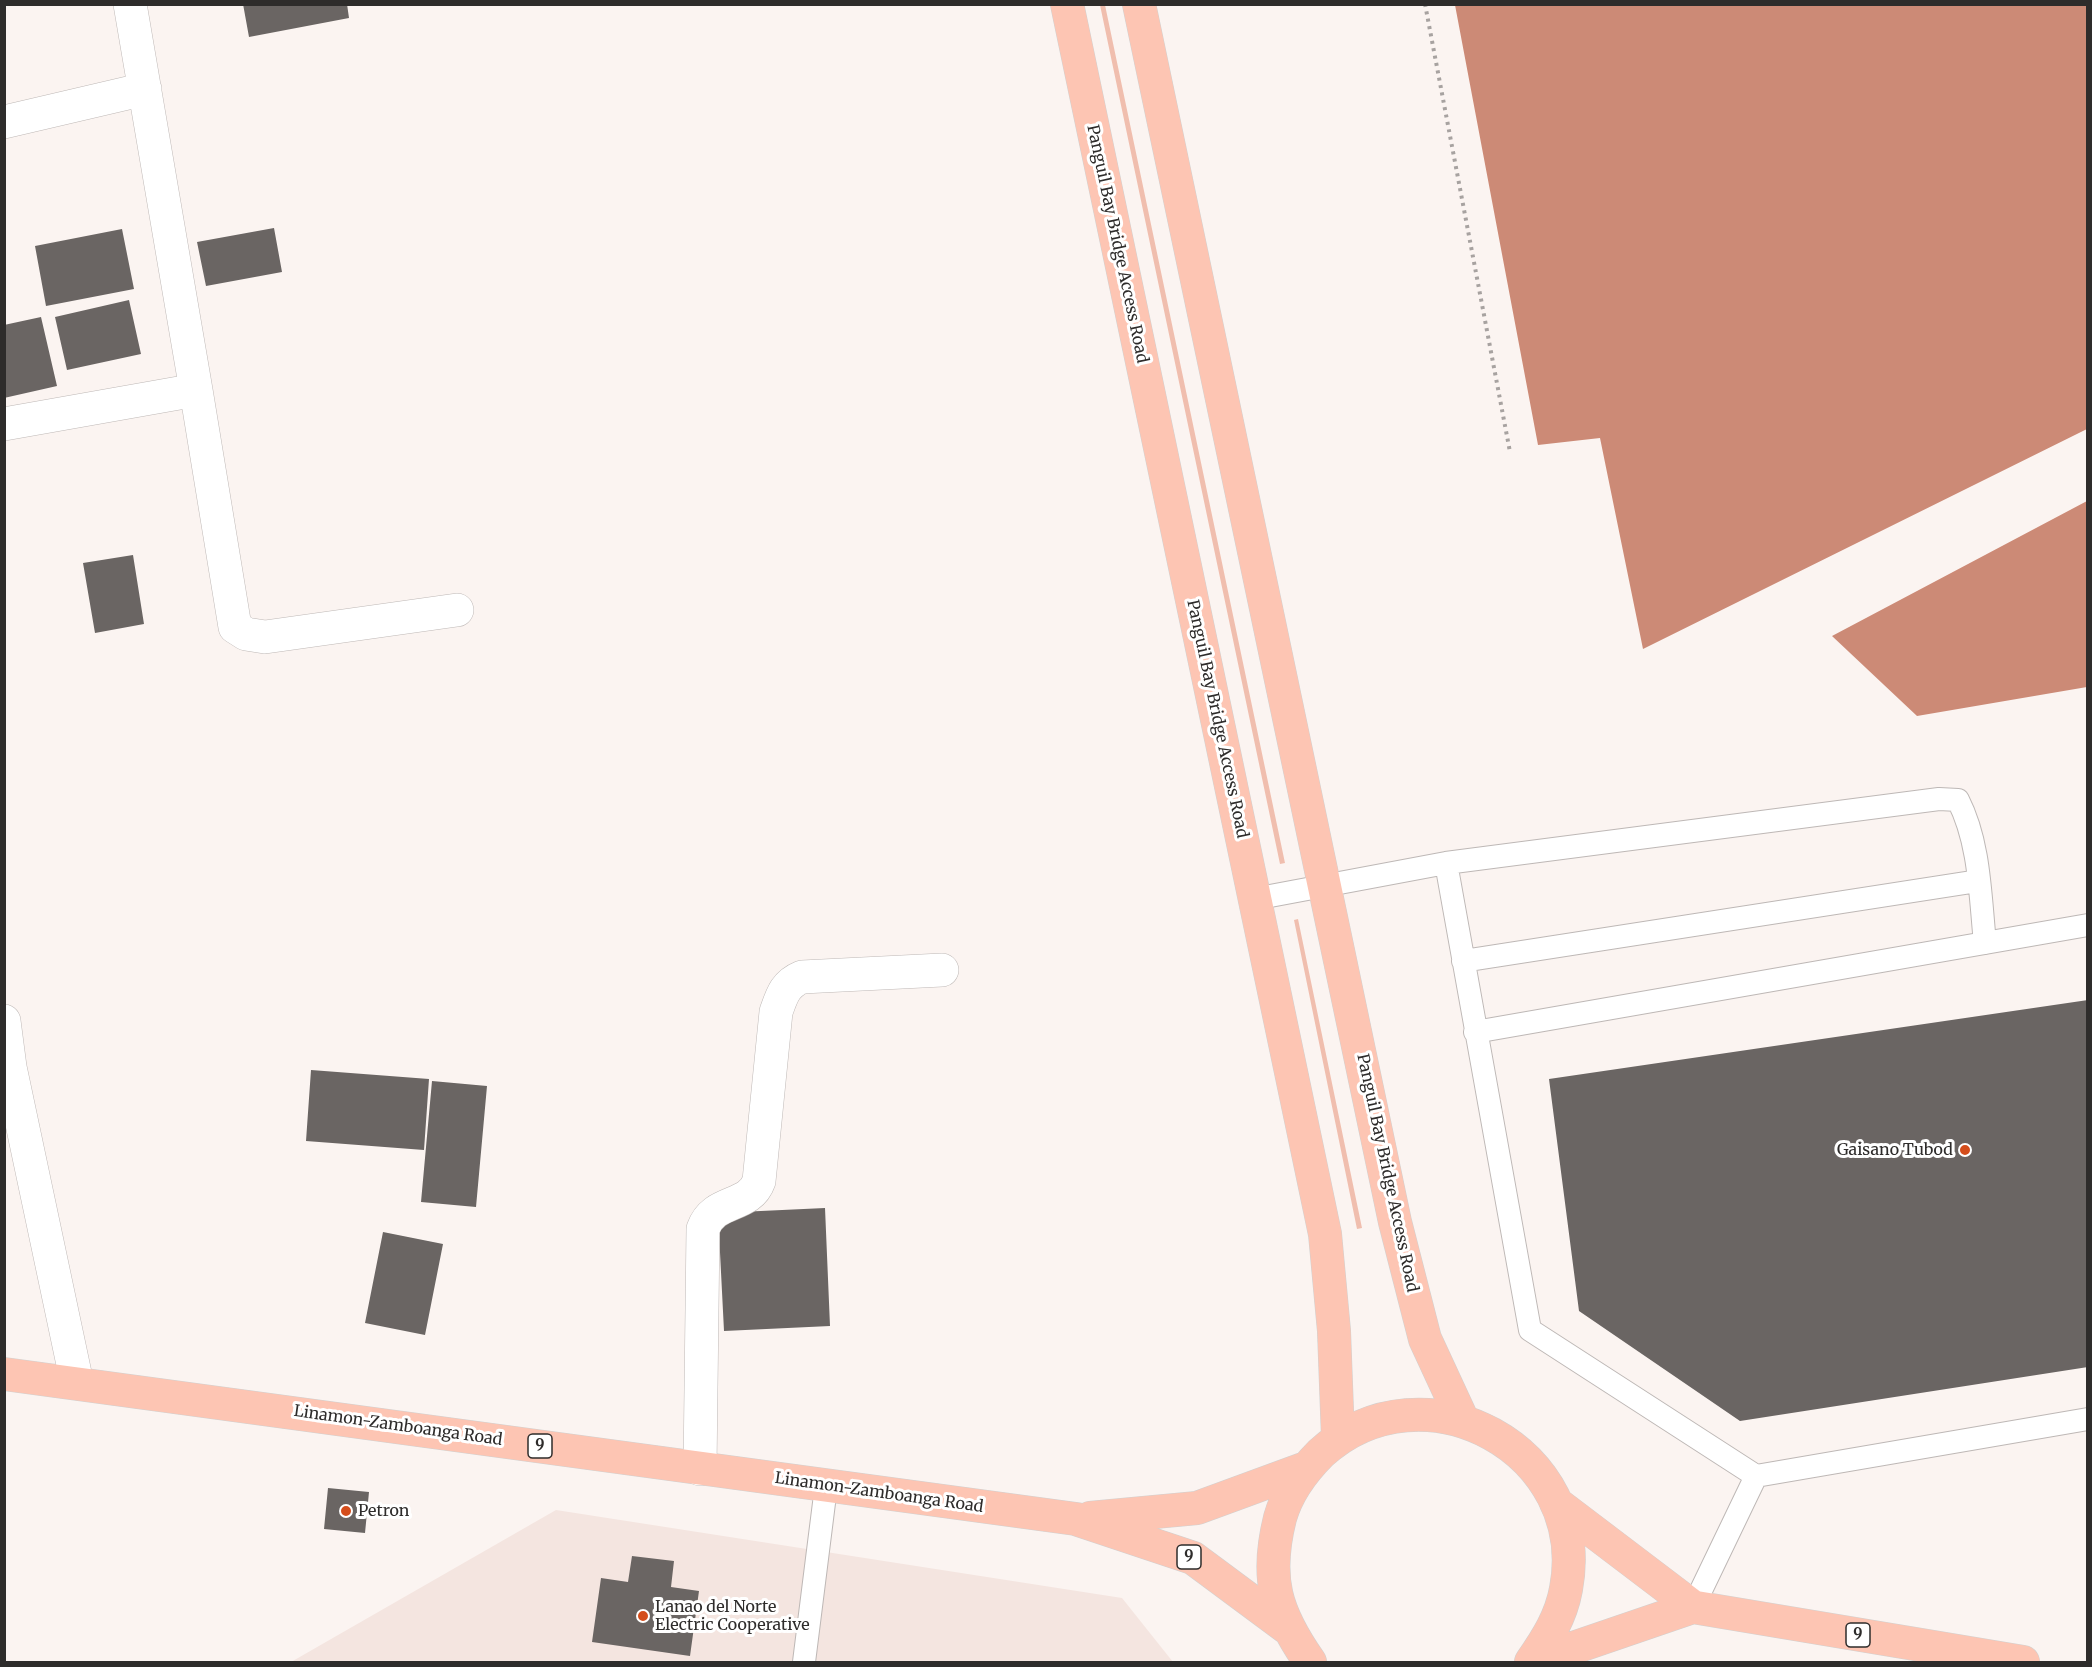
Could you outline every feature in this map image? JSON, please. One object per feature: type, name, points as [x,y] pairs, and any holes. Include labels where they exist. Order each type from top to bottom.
[{"type":"highway","name":"Panguil Bay Bridge Access Road","points":[[1067,4],[1325,1234],[1334,1331],[1338,1438]]},
{"type":"highway","name":"Panguil Bay Bridge Access Road","points":[[1139,4],[1410,1286],[1425,1339],[1462,1419]]},
{"type":"highway","name":"Linamon-Zamboanga Road","points":[[4,1374],[1076,1519],[1192,1558],[1287,1628]]},
{"type":"highway","name":"9","points":[[1310,1662],[1287,1628],[1274,1588],[1273,1546],[1284,1504],[1306,1468],[1338,1438],[1377,1420],[1419,1413],[1462,1419],[1501,1438],[1534,1466],[1556,1503],[1568,1545],[1566,1588],[1554,1628],[1532,1662]]},
{"type":"highway","name":"Linamon-Zamboanga Road","points":[[1076,1519],[1197,1508],[1306,1468]]},
{"type":"highway","name":"9","points":[[1556,1503],[1693,1607],[2023,1662]]},
{"type":"highway","name":"9","points":[[1532,1662],[1693,1607]]},
{"type":"street","points":[[130,4],[235,627],[246,634],[265,637],[458,610]]},
{"type":"street","points":[[4,122],[145,89]]},
{"type":"street","points":[[4,424],[196,390]]},
{"type":"street","points":[[700,1469],[703,1228],[707,1217],[715,1210],[749,1196],[756,1189],[759,1181],[776,1012],[783,991],[790,982],[802,977],[942,970]]},
{"type":"street","points":[[4,1021],[10,1067],[77,1383]]},
{"type":"lane","points":[[1254,899],[1324,884],[1446,863],[1949,799],[1958,800],[1965,814],[1976,855],[1985,943]]},
{"type":"lane","points":[[1446,863],[1530,1329],[1756,1476],[2088,1419]]},
{"type":"lane","points":[[1463,961],[1978,881]]},
{"type":"lane","points":[[1475,1032],[2088,925]]},
{"type":"lane","points":[[1693,1607],[1756,1476]]},
{"type":"lane","points":[[804,1662],[826,1487]]},
{"type":"path","points":[[1425,4],[1510,452]]},
{"type":"shaded area","points":[[1100,5],[1105,5],[1285,863],[1280,864]]},
{"type":"shaded area","points":[[1455,5],[2087,5],[2087,429],[1643,649],[1600,438],[1538,445]]},
{"type":"shaded area","points":[[2087,501],[2087,687],[1917,716],[1832,636]]},
{"type":"shaded area","points":[[1298,919],[1362,1228],[1357,1229],[1294,920]]},
{"type":"shaded area","points":[[556,1510],[1122,1598],[1173,1662],[291,1662]]},
{"type":"building","points":[[243,4],[347,4],[349,18],[249,37]]},
{"type":"building","points":[[274,228],[282,272],[206,286],[197,242]]},
{"type":"building","points":[[122,229],[134,289],[46,306],[35,246]]},
{"type":"building","points":[[129,300],[141,354],[67,370],[55,317]]},
{"type":"building","points":[[41,317],[57,386],[4,398],[4,325]]},
{"type":"building","points":[[133,555],[144,624],[95,633],[83,563]]},
{"type":"building","points":[[2088,1000],[2088,1367],[1740,1421],[1579,1311],[1549,1079]]},
{"type":"building","points":[[311,1070],[429,1079],[424,1150],[306,1141]]},
{"type":"building","points":[[432,1081],[487,1086],[476,1207],[421,1202]]},
{"type":"building","points":[[825,1208],[830,1326],[724,1331],[718,1213]]},
{"type":"building","points":[[383,1232],[443,1244],[425,1335],[365,1323]]},
{"type":"building","name":"Petron","points":[[328,1488],[369,1492],[365,1533],[324,1529]]},
{"type":"building","points":[[632,1556],[674,1561],[671,1587],[699,1591],[690,1656],[592,1642],[601,1578],[628,1582]]},
{"type":"place","name":"Gaisano Tubod","points":[[1965,1150]]},
{"type":"place","name":"Petron","points":[[346,1511]]},
{"type":"place","name":"Lanao del Norte Electric Cooperative","points":[[643,1616]]}]
